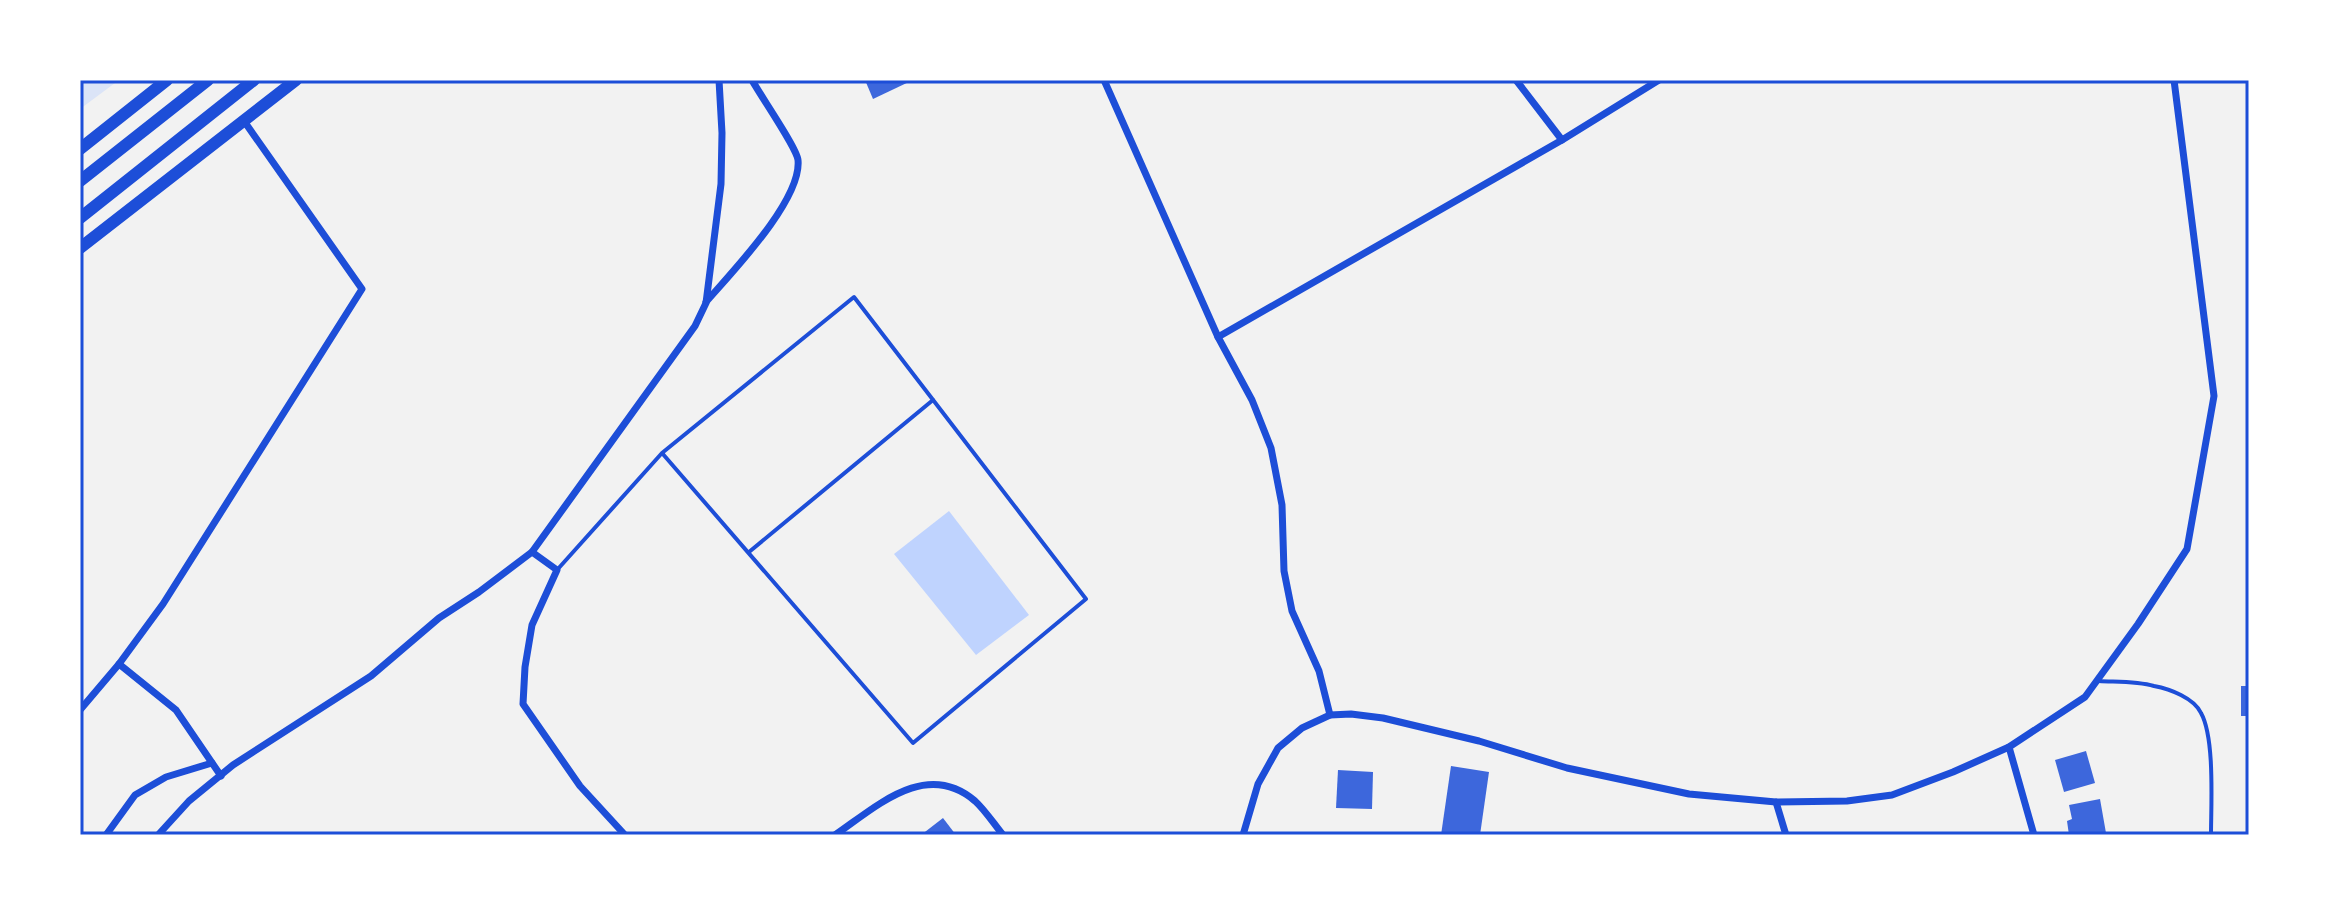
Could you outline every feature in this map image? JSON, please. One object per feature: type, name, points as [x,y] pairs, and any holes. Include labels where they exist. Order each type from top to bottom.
[{"type":"highway","points":[[80,149],[167,80]]},
{"type":"highway","points":[[80,181],[208,80]]},
{"type":"highway","points":[[80,218],[254,80]]},
{"type":"highway","points":[[80,248],[296,80]]},
{"type":"street","points":[[706,303],[721,184],[719,80]]},
{"type":"street","points":[[158,835],[189,801],[221,776],[371,676],[439,618],[532,552],[695,326],[706,303],[756,245],[789,195],[797,177],[798,157],[752,80]]},
{"type":"street","points":[[1104,80],[1218,337],[1252,400],[1271,448],[1282,505],[1284,571],[1292,611],[1319,671],[1330,715]]},
{"type":"street","points":[[1516,80],[1562,140]]},
{"type":"street","points":[[1218,337],[1562,140],[1659,80]]},
{"type":"street","points":[[1243,835],[1258,784],[1278,748],[1302,728],[1330,715],[1383,718],[1479,741],[1567,768],[1689,794],[1776,802],[1847,801],[1892,795],[1953,772],[2009,747],[2085,697],[2187,549],[2214,396],[2174,80]]},
{"type":"street","points":[[80,710],[163,604],[362,289],[244,121]]},
{"type":"street","points":[[532,552],[557,570],[532,625],[523,704],[580,786],[625,835]]},
{"type":"street","points":[[119,664],[176,710],[221,776]]},
{"type":"street","points":[[2009,747],[2034,835]]},
{"type":"street","points":[[106,835],[135,795],[166,777],[212,763]]},
{"type":"street","points":[[835,835],[901,790],[943,783],[974,800],[1003,835]]},
{"type":"street","points":[[1776,802],[1786,835]]},
{"type":"lane","points":[[557,570],[662,453],[854,297],[1086,599],[913,743],[662,453]]},
{"type":"lane","points":[[749,552],[933,400]]},
{"type":"lane","points":[[2097,680],[2154,685],[2182,696],[2201,710],[2211,776],[2211,835]]},
{"type":"shaded area","points":[[80,80],[119,80],[80,109]]},
{"type":"water","points":[[949,511],[1029,615],[976,655],[894,554]]},
{"type":"building","points":[[865,80],[913,80],[873,99]]},
{"type":"building","points":[[2241,686],[2249,686],[2249,716],[2241,716]]},
{"type":"building","points":[[2086,751],[2095,783],[2064,792],[2055,760]]},
{"type":"building","points":[[1451,766],[1489,772],[1480,835],[1441,835]]},
{"type":"building","points":[[1338,770],[1373,772],[1372,809],[1336,808]]},
{"type":"building","points":[[2100,799],[2106,833],[2069,835],[2067,821],[2072,819],[2069,805]]},
{"type":"building","points":[[943,818],[956,835],[921,835]]}]
